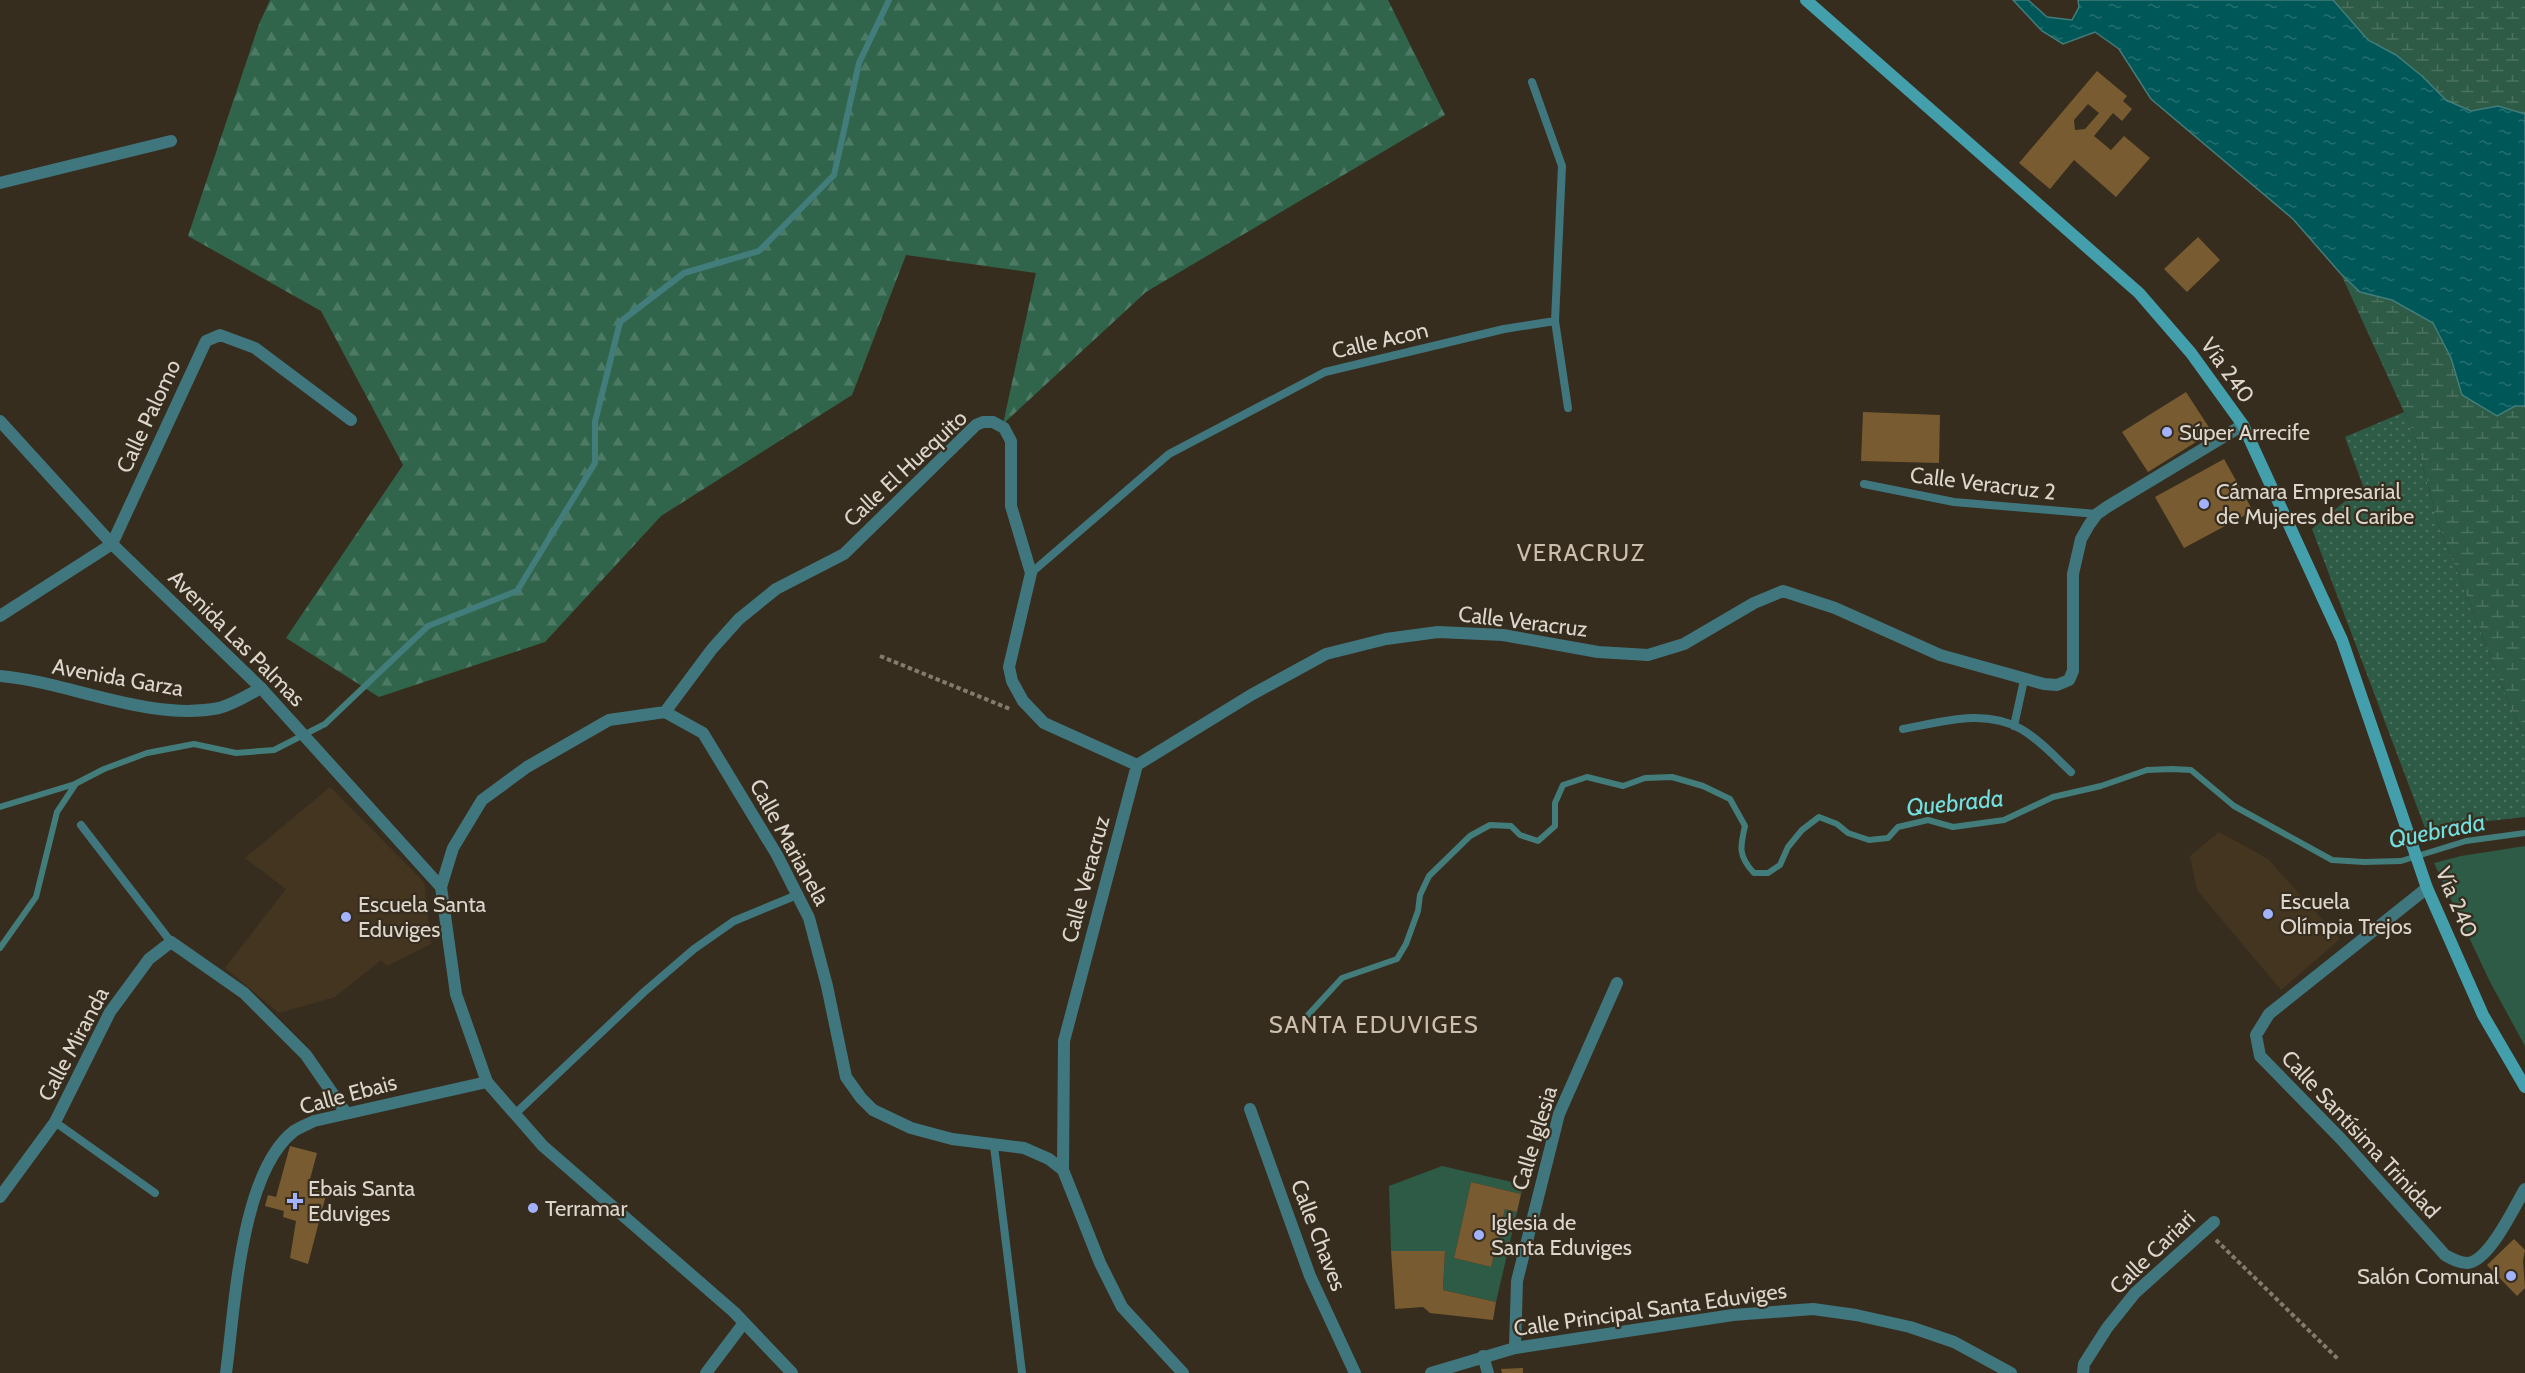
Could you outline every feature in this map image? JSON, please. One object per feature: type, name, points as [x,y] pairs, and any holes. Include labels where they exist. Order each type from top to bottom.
[{"type":"main road","name":"Vía 240","points":[[1806,0],[2139,293],[2191,353],[2243,425],[2342,640],[2375,742],[2427,888],[2483,1016],[2525,1088]]},
{"type":"street","points":[[0,183],[171,141]]},
{"type":"street","name":"Calle Palomo","points":[[112,544],[206,341],[220,335],[255,348],[351,420]]},
{"type":"street","name":"Avenida Las Palmas","points":[[0,421],[112,544],[261,688],[441,887]]},
{"type":"street","name":"Calle El Huequito","points":[[665,712],[712,649],[739,619],[776,589],[844,554],[976,425],[993,422],[1004,428],[1011,441],[1011,506],[1031,573],[1009,667],[1012,681],[1023,702],[1044,723],[1137,765]]},
{"type":"street","name":"Calle Veracruz","points":[[1183,1373],[1122,1307],[1100,1263],[1063,1170],[1064,1041],[1137,765],[1251,695],[1326,654],[1386,639],[1438,632],[1503,635],[1598,652],[1648,655],[1684,644],[1754,603],[1783,591],[1835,608],[1940,655],[2024,680],[2057,685],[2069,680],[2073,671],[2073,574],[2081,539],[2097,514],[2243,425]]},
{"type":"street","points":[[0,616],[112,544]]},
{"type":"street","name":"Avenida Garza","points":[[0,676],[141,705],[189,711],[220,708],[261,688]]},
{"type":"street","points":[[665,712],[609,720],[527,767],[482,800],[453,848],[441,887],[456,994],[487,1082],[514,1114],[543,1146],[734,1312],[792,1373]]},
{"type":"street","name":"Calle Marianela","points":[[665,712],[704,733],[777,855],[812,929],[827,986],[846,1077],[861,1098],[873,1110],[912,1128],[952,1139],[1024,1148],[1048,1159],[1063,1170]]},
{"type":"street","name":"Calle Santísima Trinidad","points":[[2427,888],[2269,1014],[2256,1035],[2260,1056],[2341,1139],[2445,1255],[2456,1261],[2468,1263],[2487,1252],[2525,1189]]},
{"type":"street","points":[[171,942],[244,993],[306,1055],[346,1113]]},
{"type":"street","name":"Calle Miranda","points":[[0,1197],[55,1122],[110,1012],[149,959],[171,942]]},
{"type":"street","name":"Calle Iglesia","points":[[1515,1348],[1517,1281],[1559,1114],[1617,983]]},
{"type":"street","name":"Calle Ebais","points":[[226,1373],[247,1219],[261,1178],[282,1143],[295,1130],[314,1121],[487,1082]]},
{"type":"street","name":"Calle Chaves","points":[[1250,1109],[1310,1276],[1355,1373]]},
{"type":"street","name":"Calle Cariari","points":[[2083,1373],[2084,1364],[2107,1328],[2135,1293],[2210,1226]]},
{"type":"street","name":"Calle Principal Santa Eduviges","points":[[1431,1373],[1515,1348],[1733,1315],[1813,1309],[1856,1315],[1910,1327],[1954,1342],[2011,1373]]},
{"type":"street","points":[[705,1373],[743,1324]]},
{"type":"street","points":[[1484,1356],[1488,1373]]},
{"type":"lane","points":[[1532,82],[1562,165],[1555,321],[1568,408]]},
{"type":"lane","name":"Calle Acon","points":[[1031,573],[1169,454],[1325,372],[1504,329],[1555,321]]},
{"type":"lane","name":"Calle Veracruz 2","points":[[1864,484],[1953,502],[2097,514]]},
{"type":"lane","points":[[2014,726],[2024,680]]},
{"type":"lane","points":[[1903,729],[1960,718],[1995,719],[2014,726],[2039,742],[2071,772]]},
{"type":"lane","points":[[81,825],[171,942]]},
{"type":"lane","points":[[514,1114],[644,992],[694,950],[734,921],[797,895]]},
{"type":"lane","points":[[55,1122],[155,1193]]},
{"type":"lane","points":[[994,1146],[1022,1373]]},
{"type":"path","points":[[880,657],[1011,710]]},
{"type":"path","points":[[2210,1226],[2338,1359]]},
{"type":"shaded area","name":"Escuela Santa Eduviges","points":[[330,787],[424,882],[431,944],[387,966],[381,960],[335,997],[279,1013],[225,968],[286,889],[245,858]]},
{"type":"shaded area","name":"Escuela Olímpia Trejos","points":[[2219,832],[2268,859],[2340,939],[2281,990],[2197,890],[2190,856]]},
{"type":"green space","points":[[270,0],[1388,0],[1445,115],[1146,292],[1003,424],[1036,273],[906,255],[852,395],[661,516],[545,642],[379,697],[286,638],[403,465],[321,311],[188,236],[259,24]]},
{"type":"green space","points":[[2333,0],[2525,0],[2525,114],[2498,106],[2471,111],[2446,100],[2396,55],[2368,40]]},
{"type":"green space","points":[[2341,274],[2360,292],[2392,300],[2433,323],[2451,358],[2462,395],[2497,416],[2515,406],[2525,406],[2525,737],[2510,706],[2437,520],[2415,436]]},
{"type":"green space","points":[[2404,412],[2415,436],[2437,520],[2510,706],[2525,737],[2525,817],[2425,828],[2312,529],[2363,486],[2345,437]]},
{"type":"green space","points":[[2525,846],[2525,1046],[2490,982],[2434,863],[2461,856]]},
{"type":"green space","points":[[1442,1166],[1525,1185],[1521,1194],[1471,1182],[1454,1258],[1491,1267],[1505,1209],[1517,1212],[1496,1302],[1443,1290],[1445,1251],[1391,1251],[1389,1186]]},
{"type":"water","points":[[2013,0],[2028,0],[2047,17],[2072,20],[2079,7],[2078,0],[2333,0],[2368,40],[2396,55],[2446,100],[2471,111],[2498,106],[2525,114],[2525,406],[2515,406],[2497,416],[2462,395],[2451,358],[2433,323],[2392,300],[2360,292],[2341,274],[2293,219],[2151,99],[2119,49],[2095,32],[2063,44],[2042,31]]},
{"type":"building","points":[[2097,71],[2127,96],[2123,101],[2132,109],[2122,121],[2113,113],[2094,136],[2111,150],[2124,136],[2150,158],[2116,197],[2074,160],[2050,189],[2019,163]],"holes":[[[2088,104],[2099,113],[2085,129],[2075,130],[2074,120]]]},
{"type":"building","points":[[2198,237],[2220,260],[2187,292],[2164,269]]},
{"type":"building","name":"Súper Arrecife","points":[[2186,392],[2212,432],[2148,472],[2122,432]]},
{"type":"building","points":[[1863,412],[1940,415],[1939,463],[1861,461]]},
{"type":"building","name":"Cámara Empresarial de Mujeres del Caribe","points":[[2224,459],[2253,511],[2184,548],[2155,497]]},
{"type":"building","name":"Ebais Santa Eduviges","points":[[290,1146],[317,1153],[308,1187],[327,1191],[308,1264],[290,1258],[296,1221],[283,1217],[284,1211],[265,1206],[268,1195],[276,1197]]},
{"type":"building","name":"Iglesia de Santa Eduviges","points":[[1471,1182],[1521,1194],[1517,1212],[1505,1209],[1491,1267],[1454,1258]]},
{"type":"building","name":"Salón Comunal","points":[[2514,1239],[2525,1250],[2523,1261],[2525,1288],[2517,1296],[2487,1265]]},
{"type":"building","points":[[1391,1251],[1445,1251],[1443,1290],[1496,1302],[1493,1320],[1430,1313],[1423,1307],[1395,1309]]},
{"type":"building","points":[[1523,1368],[1523,1373],[1502,1373],[1501,1369]]},
{"type":"waterway","points":[[0,807],[75,784],[104,769],[147,753],[194,744],[236,753],[274,750],[325,724],[428,626],[517,591],[595,463],[595,422],[620,322],[684,273],[759,251],[834,175],[859,63],[889,0]]},
{"type":"waterway","name":"Quebrada","points":[[1307,1016],[1342,978],[1397,959],[1406,944],[1418,911],[1420,895],[1429,876],[1470,836],[1490,825],[1511,826],[1520,835],[1538,841],[1555,826],[1555,803],[1563,785],[1587,777],[1623,786],[1645,778],[1672,777],[1703,786],[1730,799],[1745,826],[1742,851],[1745,861],[1754,873],[1768,873],[1780,865],[1788,847],[1802,830],[1819,817],[1837,824],[1848,833],[1869,840],[1888,838],[1898,827],[1928,820],[1953,827],[2004,820],[2053,797],[2101,786],[2147,770],[2191,770],[2234,806],[2332,860],[2401,861],[2466,841],[2525,833]]},
{"type":"waterway","name":"Quebrada","points":[[0,948],[36,897],[57,812],[75,785]]},
{"type":"place","name":"Súper Arrecife","points":[[2167,432]]},
{"type":"place","name":"Cámara Empresarial de Mujeres del Caribe","points":[[2204,504]]},
{"type":"place","name":"Escuela Olímpia Trejos","points":[[2268,914]]},
{"type":"place","name":"Escuela Santa Eduviges","points":[[346,917]]},
{"type":"place","name":"Ebais Santa Eduviges","points":[[295,1201]]},
{"type":"place","name":"Terramar","points":[[533,1208]]},
{"type":"place","name":"Iglesia de Santa Eduviges","points":[[1479,1235]]},
{"type":"place","name":"Salón Comunal","points":[[2511,1276]]},
{"type":"district","name":"VERACRUZ","points":[[1581,553]]},
{"type":"district","name":"SANTA EDUVIGES","points":[[1374,1025]]}]
